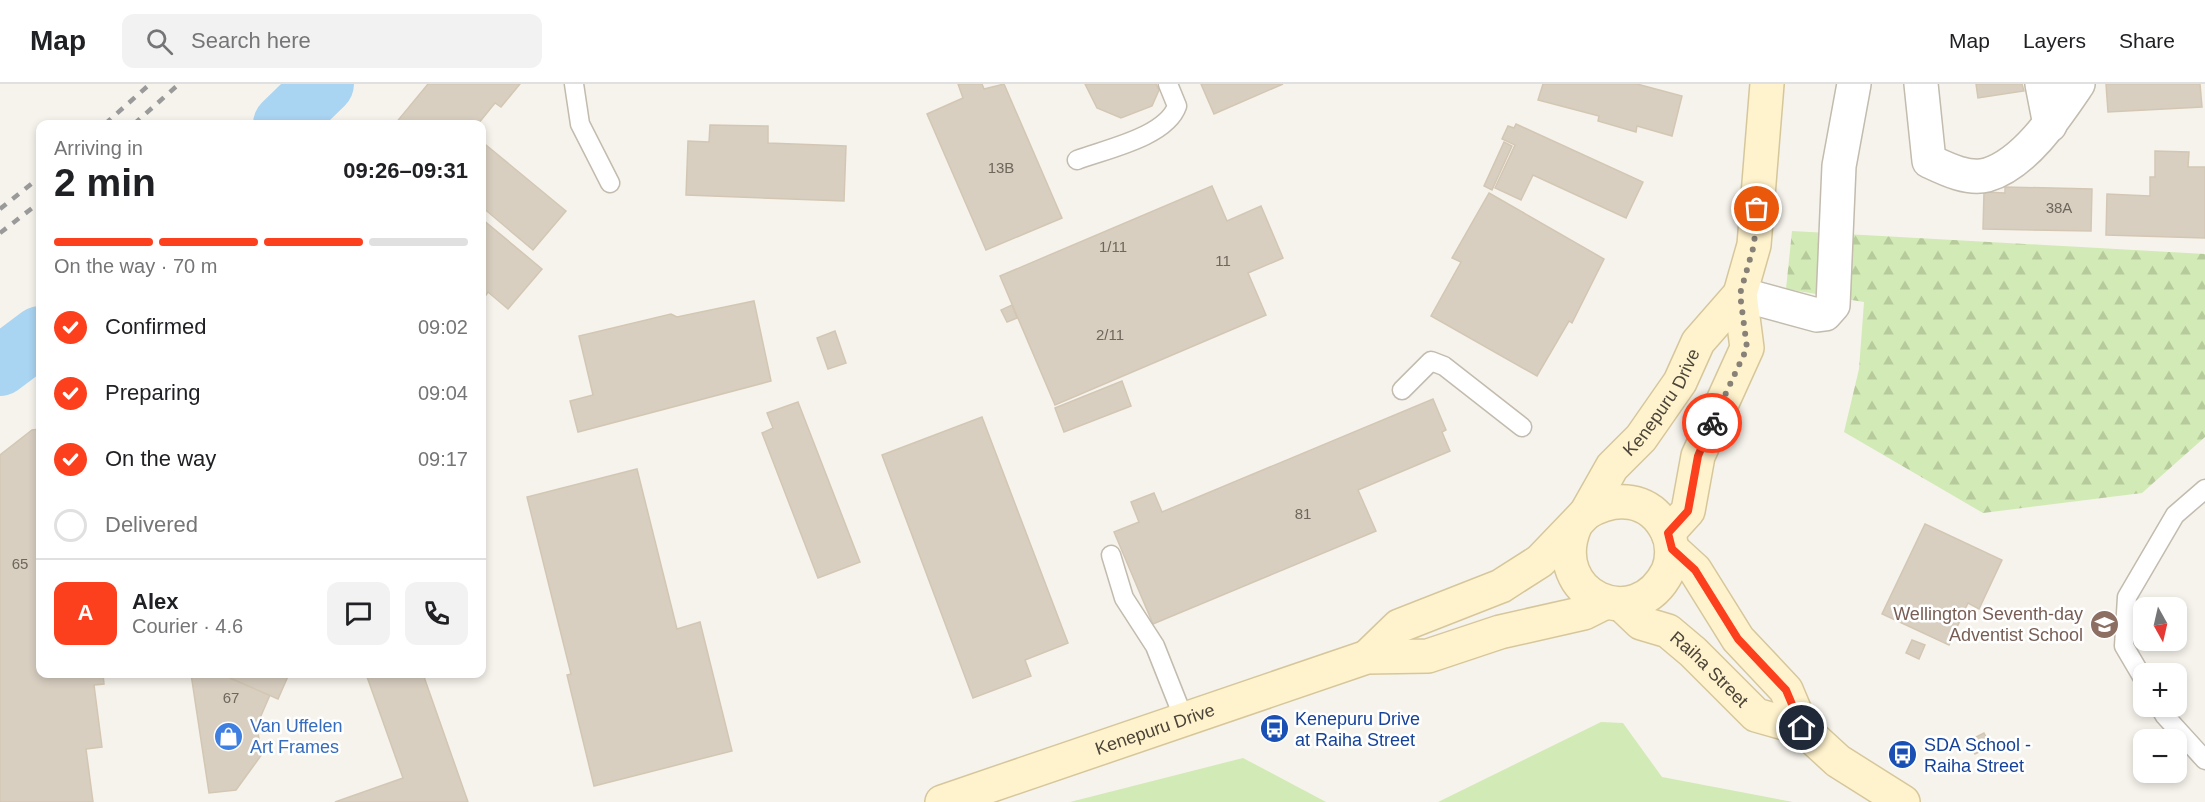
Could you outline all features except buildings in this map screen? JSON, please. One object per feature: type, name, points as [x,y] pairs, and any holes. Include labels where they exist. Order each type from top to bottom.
[{"type":"main road","name":"Kenepuru Drive","points":[[1670,541],[1688,511],[1698,456],[1747,348],[1740,294],[1754,245],[1767,84]]},
{"type":"main road","name":"Kenepuru Drive","points":[[1614,603],[1592,596],[1580,586],[1568,557],[1569,541],[1612,467],[1641,438],[1680,382],[1698,342],[1740,294]]},
{"type":"main road","name":"Kenepuru Drive","points":[[942,802],[1367,657],[1428,656],[1500,632],[1584,613],[1614,603],[1637,601],[1652,593],[1663,580],[1670,566],[1670,541],[1660,519],[1647,508],[1632,502],[1616,501],[1600,504],[1580,520],[1540,561],[1502,586],[1400,626],[1367,657]]},
{"type":"main road","name":"Raiha Street","points":[[1670,541],[1695,570],[1738,639],[1786,690],[1802,728],[1838,761],[1903,802]]},
{"type":"main road","name":"Raiha Street","points":[[1614,603],[1641,623],[1668,631],[1693,652],[1756,715],[1802,728]]},
{"type":"street","points":[[1740,294],[1817,315],[1825,314],[1833,305],[1839,166],[1854,84]]},
{"type":"street","points":[[1921,84],[1929,161],[1959,174],[1986,175],[2011,162],[2050,125],[2078,84]]},
{"type":"street","points":[[2042,84],[2050,125]]},
{"type":"lane","points":[[574,84],[580,124],[609,183]]},
{"type":"lane","points":[[1077,160],[1159,130],[1173,116],[1177,106],[1168,84]]},
{"type":"lane","points":[[1402,390],[1431,361],[1444,366],[1521,427]]},
{"type":"lane","points":[[2134,663],[2124,646],[2127,597],[2175,515],[2205,489]]},
{"type":"lane","points":[[1111,555],[1124,598],[1155,646],[1184,719]]},
{"type":"lane","points":[[2165,717],[2205,760]]},
{"type":"green space","points":[[1792,231],[2205,254],[2205,437],[2142,493],[1983,513],[1844,432],[1859,369],[1864,302],[1786,289]]},
{"type":"green space","points":[[1601,722],[1623,723],[1662,777],[1793,802],[1438,802]]},
{"type":"green space","points":[[1243,758],[1326,802],[1070,802]]},
{"type":"waterway","points":[[287,120],[324,84]]},
{"type":"waterway","points":[[0,366],[36,339]]},
{"type":"railway","points":[[110,120],[150,84]]},
{"type":"railway","points":[[138,120],[179,84]]},
{"type":"railway","points":[[0,209],[36,180]]},
{"type":"railway","points":[[0,233],[36,205]]},
{"type":"way so far","points":[[1712,423],[1747,348],[1740,294],[1754,245],[1757,209]]},
{"type":"place","name":"Wellington Seventh-day Adventist School","points":[[2104,624]]},
{"type":"place","name":"Kenepuru Drive at Raiha Street","points":[[1274,729]]},
{"type":"place","name":"Van Uffelen Art Frames","points":[[229,736]]},
{"type":"place","name":"SDA School - Raiha Street","points":[[1903,755]]},
{"type":"route","points":[[1712,423],[1698,456],[1688,511],[1668,533],[1672,549],[1695,570],[1738,639],[1786,690],[1802,728]]}]
